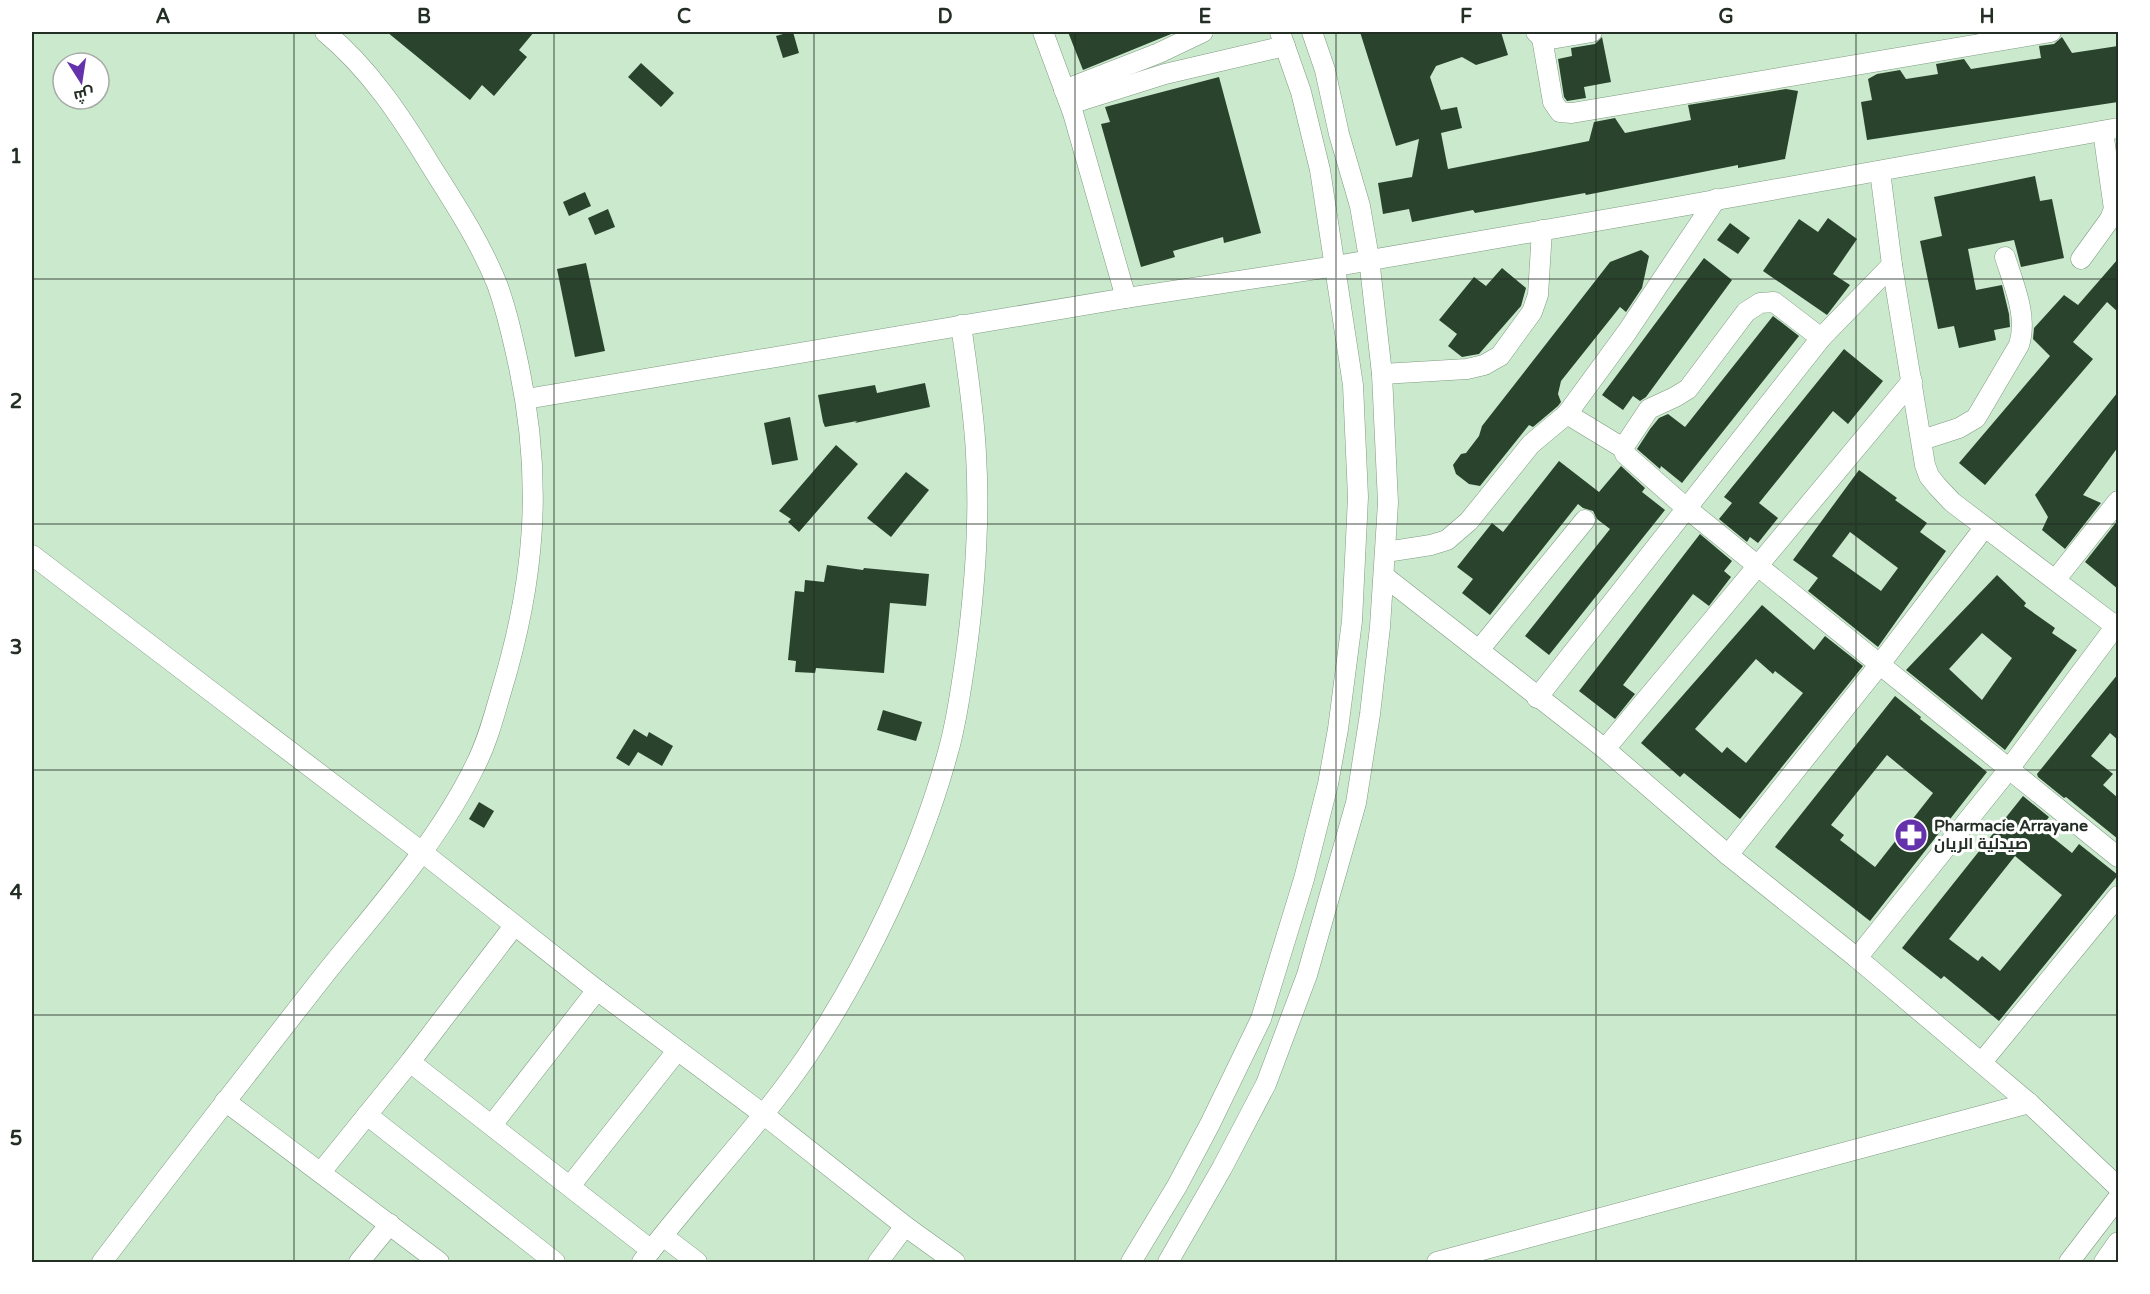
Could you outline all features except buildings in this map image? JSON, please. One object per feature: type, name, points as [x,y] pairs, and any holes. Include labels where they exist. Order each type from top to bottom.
[{"type":"street","points":[[102,1263],[225,1101],[422,852],[476,765],[494,717],[516,643],[528,581],[533,523],[532,462],[526,399],[512,333],[497,284],[469,225],[415,140],[376,85],[325,32]]},
{"type":"street","points":[[1043,32],[1067,97],[1126,298]]},
{"type":"street","points":[[1067,97],[1203,32]]},
{"type":"street","points":[[1168,1263],[1266,1084],[1307,975],[1356,803],[1372,703],[1386,552],[1388,503],[1382,374],[1370,258],[1360,206],[1339,134],[1325,70],[1312,32]]},
{"type":"street","points":[[1539,35],[1551,39],[1592,32]]},
{"type":"street","points":[[1539,35],[1553,102],[1560,112],[1572,113],[2051,32]]},
{"type":"street","points":[[1067,97],[1165,74],[1283,39],[1318,160],[1353,385],[1358,497],[1352,621],[1338,729],[1328,784],[1304,879],[1261,1019],[1177,1186],[1131,1263]]},
{"type":"street","points":[[1159,53],[1165,74]]},
{"type":"street","points":[[526,399],[1126,298],[1336,266],[1370,258],[1542,230],[2111,129],[2114,209],[2110,219],[2081,259]]},
{"type":"street","points":[[1857,958],[2009,769],[2118,626],[1984,528],[1937,486],[1927,471],[1892,265],[1880,171]]},
{"type":"street","points":[[1386,552],[1431,545],[1447,540],[1458,532],[1531,444],[1568,414],[1627,332],[1716,199]]},
{"type":"street","points":[[1382,374],[1467,369],[1484,365],[1500,356],[1532,312],[1538,295],[1542,230]]},
{"type":"street","points":[[1922,440],[1959,428],[1976,418],[2019,345],[2023,332],[2023,320],[2005,257]]},
{"type":"street","points":[[1537,698],[1821,338],[1892,265]]},
{"type":"street","points":[[1623,448],[1649,409],[1688,389],[1740,319],[1753,306],[1764,302],[1774,302],[1821,338]]},
{"type":"street","points":[[652,1249],[763,1114],[813,1046],[847,991],[876,935],[931,808],[949,749],[961,693],[974,597],[977,526],[975,443],[962,325]]},
{"type":"street","points":[[1605,749],[1912,381]]},
{"type":"street","points":[[1568,414],[1623,448],[1632,462],[1686,507],[2118,857]]},
{"type":"street","points":[[2056,579],[2118,501]]},
{"type":"street","points":[[1479,650],[1586,520]]},
{"type":"street","points":[[1728,855],[1880,664],[1984,528]]},
{"type":"street","points":[[34,563],[422,852],[597,990],[763,1114],[904,1226],[956,1263]]},
{"type":"street","points":[[1384,576],[1605,749],[1728,855],[1982,1062],[2118,1187]]},
{"type":"street","points":[[1982,1062],[2118,896]]},
{"type":"street","points":[[321,1172],[410,1062],[514,926]]},
{"type":"street","points":[[492,1125],[597,990]]},
{"type":"street","points":[[570,1186],[677,1051]]},
{"type":"street","points":[[410,1062],[652,1249],[697,1263]]},
{"type":"street","points":[[225,1101],[439,1263]]},
{"type":"street","points":[[1437,1263],[2029,1103]]},
{"type":"street","points":[[367,1115],[555,1263]]},
{"type":"street","points":[[2068,1263],[2118,1198]]},
{"type":"street","points":[[359,1263],[390,1224]]},
{"type":"street","points":[[878,1263],[904,1226]]},
{"type":"street","points":[[2104,1263],[2118,1242]]},
{"type":"place","name":"Pharmacie Arrayane صيدلية الريان","points":[[1911,835]]}]
